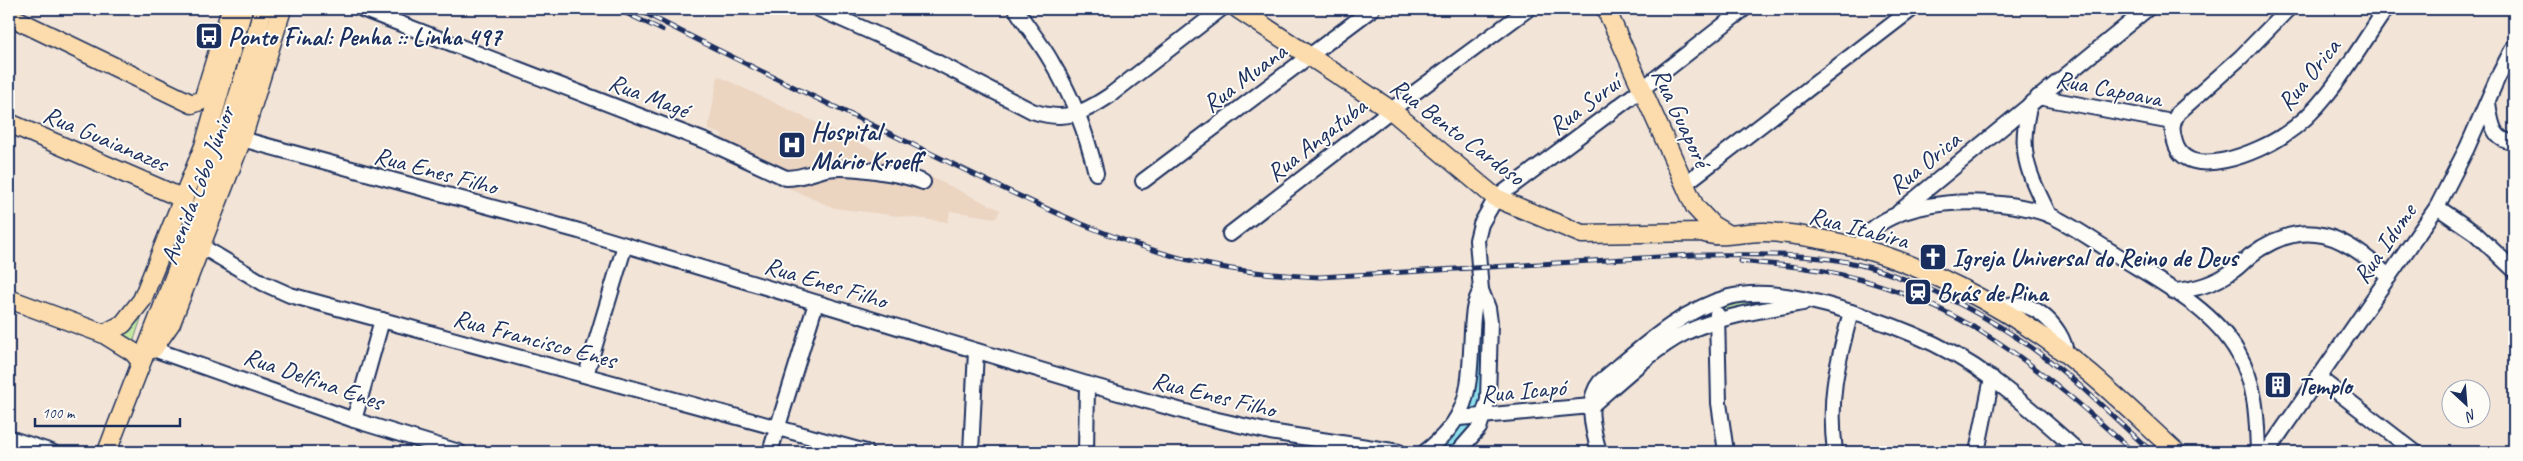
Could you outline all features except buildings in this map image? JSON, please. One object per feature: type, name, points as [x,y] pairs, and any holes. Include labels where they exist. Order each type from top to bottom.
[{"type":"main road","name":"Avenida Lôbo Júnior","points":[[9,16],[192,104],[203,100],[231,9]]},
{"type":"main road","points":[[104,334],[123,324],[142,300],[204,146],[243,9]]},
{"type":"main road","name":"Avenida Lôbo Júnior","points":[[107,452],[144,360],[156,322],[222,149],[246,77],[263,9]]},
{"type":"main road","name":"Avenida Lôbo Júnior","points":[[144,360],[171,323],[242,139],[282,9]]},
{"type":"main road","name":"Rua Bento Cardoso","points":[[1238,9],[1391,110],[1496,198],[1582,234],[1702,232],[1713,237],[1727,234]]},
{"type":"main road","name":"Rua Guaporé","points":[[1606,9],[1686,183],[1695,208],[1712,225],[1727,234]]},
{"type":"main road","name":"Rua Guaianazes","points":[[9,123],[184,199]]},
{"type":"main road","points":[[1685,233],[1693,224],[1695,208]]},
{"type":"main road","name":"Rua Itabira","points":[[1727,234],[1765,232],[1789,234],[1858,248],[1919,270],[1998,310],[2066,354],[2176,452]]},
{"type":"main road","points":[[9,299],[104,334],[144,360]]},
{"type":"street","name":"Rua Magé","points":[[362,9],[710,143],[786,178],[798,178],[829,169],[878,172],[910,177],[923,182]]},
{"type":"street","points":[[819,9],[923,55],[1032,111],[1050,117],[1064,117],[1078,113],[1109,96],[1221,9]]},
{"type":"street","points":[[850,23],[855,9]]},
{"type":"street","points":[[1016,9],[1051,60],[1078,113],[1085,129],[1096,173]]},
{"type":"street","name":"Rua Muana","points":[[1143,181],[1372,9]]},
{"type":"street","name":"Rua Angatuba","points":[[1230,234],[1391,110],[1528,9]]},
{"type":"street","name":"Rua Suruí","points":[[1496,198],[1642,89],[1744,9]]},
{"type":"street","points":[[1686,183],[1912,9]]},
{"type":"street","name":"Rua Orica","points":[[1892,217],[2147,9]]},
{"type":"street","points":[[2172,122],[2188,104],[2241,57],[2288,9]]},
{"type":"street","name":"Rua Orica","points":[[2172,122],[2172,132],[2176,146],[2184,157],[2195,163],[2211,163],[2260,148],[2284,135],[2308,117],[2386,9]]},
{"type":"street","name":"Rua Idume","points":[[2266,452],[2437,206],[2468,148],[2514,46]]},
{"type":"street","points":[[2034,101],[2023,128],[2023,147],[2028,170],[2049,215]]},
{"type":"street","name":"Rua Capoava","points":[[2034,101],[2172,122]]},
{"type":"street","points":[[2488,102],[2493,128],[2498,137],[2514,142]]},
{"type":"street","name":"Rua Enes Filho","points":[[242,139],[625,245],[976,351],[1200,416],[1270,432],[1400,452]]},
{"type":"street","points":[[1458,452],[1479,428],[1488,400],[1490,322],[1488,308],[1481,290],[1476,240],[1481,224],[1496,198]]},
{"type":"street","points":[[1858,248],[1869,232],[1892,217],[1924,206],[1970,202],[2004,204],[2049,215],[2174,291],[2217,326],[2238,352],[2248,372],[2255,398],[2258,452]]},
{"type":"street","points":[[2437,206],[2475,233],[2514,270]]},
{"type":"street","points":[[2174,291],[2189,290],[2218,280],[2267,244],[2288,236],[2310,234],[2330,236],[2351,245],[2389,277]]},
{"type":"street","points":[[586,375],[625,245]]},
{"type":"street","name":"Rua Francisco Enes","points":[[201,246],[263,283],[290,295],[866,452]]},
{"type":"street","points":[[1425,452],[1446,435],[1461,418],[1468,396],[1473,306],[1481,290]]},
{"type":"street","points":[[1596,450],[1591,406],[1594,389],[1600,382],[1680,319],[1717,301],[1746,295],[1774,295],[1813,302],[1883,321],[1920,336],[1992,378],[2076,451]]},
{"type":"street","points":[[1717,301],[1719,403],[1726,452]]},
{"type":"street","points":[[1591,406],[1675,338],[1691,330],[1767,310],[1813,302]]},
{"type":"street","points":[[770,452],[816,303]]},
{"type":"street","points":[[1835,452],[1831,406],[1834,374],[1850,312]]},
{"type":"street","points":[[354,420],[382,320]]},
{"type":"street","points":[[971,452],[976,351]]},
{"type":"street","name":"Rua Delfina Enes","points":[[144,360],[460,452]]},
{"type":"street","points":[[2318,377],[2415,452]]},
{"type":"street","points":[[1977,452],[1992,378]]},
{"type":"street","points":[[1086,452],[1087,384]]},
{"type":"street","name":"Rua Icapó","points":[[1461,418],[1591,406]]},
{"type":"street","points":[[9,438],[52,452]]},
{"type":"shaded area","name":"Hospital Mário Kroeff","points":[[718,76],[1000,210],[996,218],[950,211],[948,222],[834,208],[716,156],[723,134],[708,130]]},
{"type":"green space","points":[[1722,302],[1763,304],[1722,320]]},
{"type":"green space","points":[[146,303],[133,343],[118,333]]},
{"type":"waterway","points":[[1442,452],[1455,438],[1465,423],[1472,407],[1479,373],[1479,318]]},
{"type":"railway","points":[[617,9],[662,30]]},
{"type":"railway","points":[[637,9],[801,91],[1055,212],[1134,244],[1215,266],[1254,272],[1320,277],[1693,255],[1790,255],[1848,262],[1877,270],[1907,280],[1966,307],[2022,341],[2071,378],[2152,452]]},
{"type":"railway","points":[[1740,261],[1826,271],[1883,286],[1924,302],[1998,342],[2033,367],[2066,393],[2133,452]]},
{"type":"place","name":"Ponto Final: Penha :: Linha 497","points":[[209,36]]},
{"type":"place","name":"Hospital Mário Kroeff","points":[[792,145]]},
{"type":"place","name":"Igreja Universal do Reino de Deus","points":[[1933,257]]},
{"type":"place","name":"Brás de Pina","points":[[1918,292]]},
{"type":"place","name":"Templo","points":[[2278,385]]}]
